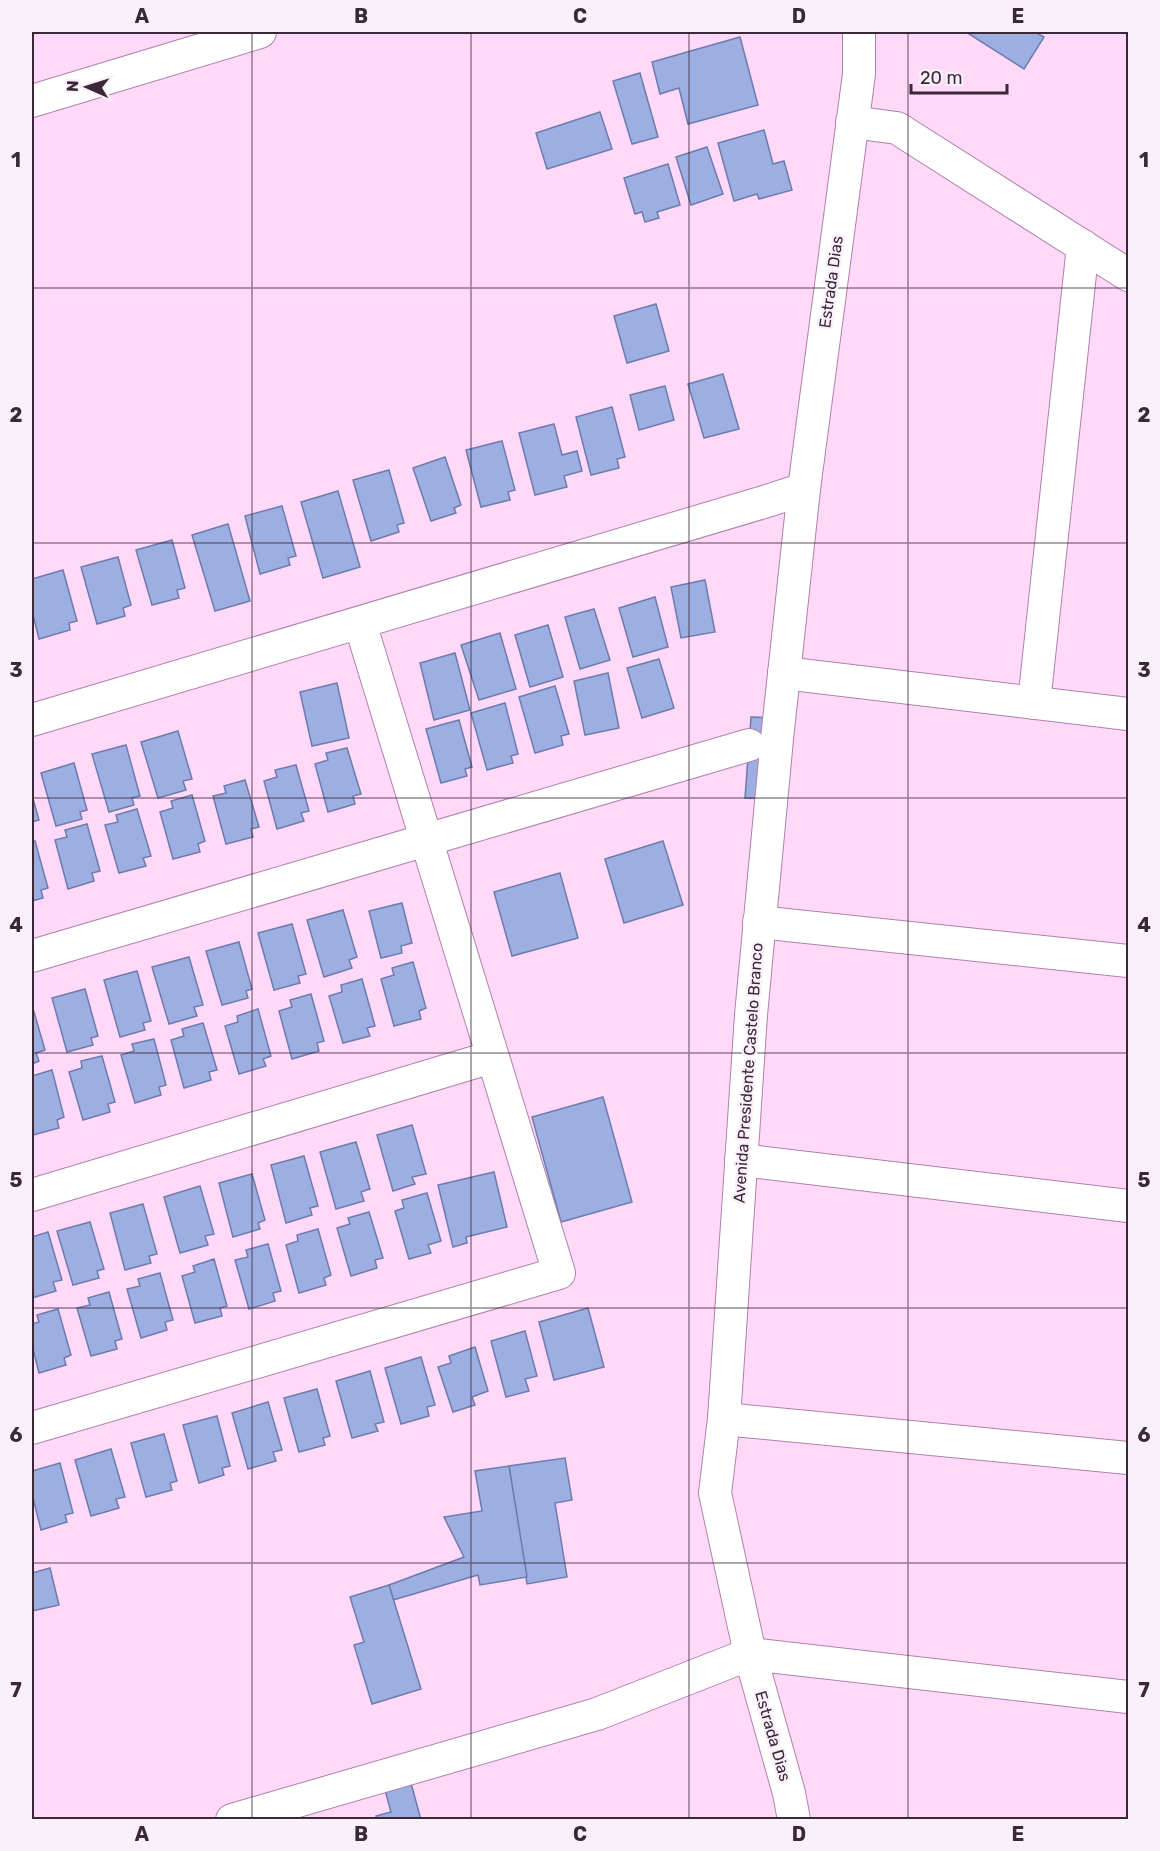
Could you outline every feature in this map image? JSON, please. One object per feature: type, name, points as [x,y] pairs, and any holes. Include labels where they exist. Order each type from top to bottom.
[{"type":"street","points":[[32,100],[260,32]]},
{"type":"street","name":"Estrada Dias","points":[[804,489],[859,74],[859,32]]},
{"type":"street","name":"Estrada Dias","points":[[859,74],[877,32]]},
{"type":"street","points":[[852,122],[897,128],[1128,275]]},
{"type":"street","points":[[1034,703],[1083,246]]},
{"type":"street","points":[[32,720],[804,489]]},
{"type":"street","name":"Avenida Presidente Castelo Branco","points":[[750,1654],[715,1493],[724,1419],[759,922],[766,742],[784,673],[804,489]]},
{"type":"street","points":[[32,1428],[559,1274],[360,623]]},
{"type":"street","points":[[784,673],[1128,714]]},
{"type":"street","points":[[32,956],[426,839],[766,742]]},
{"type":"street","points":[[759,922],[1128,961]]},
{"type":"street","points":[[32,1195],[492,1057]]},
{"type":"street","points":[[741,1160],[1128,1206]]},
{"type":"street","points":[[724,1419],[1128,1458]]},
{"type":"street","points":[[232,1820],[597,1714],[750,1654],[1128,1697]]},
{"type":"street","name":"Estrada Dias","points":[[750,1654],[789,1793],[794,1820]]},
{"type":"building","points":[[966,32],[1035,32],[1044,37],[1024,69]]},
{"type":"building","points":[[740,37],[758,105],[688,124],[679,88],[660,94],[652,62]]},
{"type":"building","points":[[640,73],[658,137],[632,144],[613,81]]},
{"type":"building","points":[[600,112],[612,149],[547,169],[536,133]]},
{"type":"building","points":[[764,130],[773,164],[784,161],[792,190],[759,199],[757,194],[734,201],[718,143]]},
{"type":"building","points":[[707,147],[723,194],[691,205],[676,157]]},
{"type":"building","points":[[668,164],[680,205],[657,212],[659,218],[645,222],[642,212],[635,214],[624,178]]},
{"type":"building","points":[[656,304],[669,351],[627,363],[614,316]]},
{"type":"building","points":[[723,374],[739,429],[704,438],[688,384]]},
{"type":"building","points":[[665,386],[674,420],[639,430],[630,395]]},
{"type":"building","points":[[612,407],[625,457],[617,459],[619,468],[591,475],[576,417]]},
{"type":"building","points":[[554,424],[562,455],[577,451],[582,471],[564,476],[567,487],[535,495],[519,433]]},
{"type":"building","points":[[502,441],[515,490],[508,492],[510,500],[481,507],[466,450]]},
{"type":"building","points":[[445,457],[461,505],[454,508],[456,513],[431,521],[413,468]]},
{"type":"building","points":[[389,470],[404,523],[397,525],[399,532],[371,541],[353,480]]},
{"type":"building","points":[[338,491],[360,567],[323,578],[301,502]]},
{"type":"building","points":[[282,506],[296,556],[288,558],[290,565],[260,574],[245,516]]},
{"type":"building","points":[[228,524],[250,601],[215,611],[192,535]]},
{"type":"building","points":[[172,540],[185,588],[177,590],[179,598],[152,605],[136,550]]},
{"type":"building","points":[[118,557],[131,605],[123,608],[125,616],[97,624],[81,567]]},
{"type":"building","points":[[63,570],[77,621],[69,623],[70,630],[39,639],[32,611],[32,579]]},
{"type":"building","points":[[705,580],[715,632],[681,638],[671,587]]},
{"type":"building","points":[[655,597],[668,647],[633,657],[619,608]]},
{"type":"building","points":[[594,609],[610,660],[580,669],[565,617]]},
{"type":"building","points":[[548,625],[563,677],[530,687],[515,635]]},
{"type":"building","points":[[500,633],[516,689],[479,700],[461,645]]},
{"type":"building","points":[[455,653],[470,710],[434,720],[420,663]]},
{"type":"building","points":[[659,659],[674,708],[642,718],[627,668]]},
{"type":"building","points":[[608,673],[619,728],[585,735],[574,681]]},
{"type":"building","points":[[337,683],[349,738],[312,746],[300,692]]},
{"type":"building","points":[[555,686],[569,734],[561,736],[563,745],[535,753],[519,697]]},
{"type":"building","points":[[505,703],[518,754],[511,756],[513,763],[487,770],[471,713]]},
{"type":"building","points":[[751,717],[775,718],[769,799],[745,798]]},
{"type":"building","points":[[459,720],[472,767],[465,769],[467,776],[441,783],[426,729]]},
{"type":"building","points":[[178,731],[192,779],[183,781],[186,790],[158,798],[141,742]]},
{"type":"building","points":[[126,745],[140,796],[132,798],[134,805],[109,812],[92,754]]},
{"type":"building","points":[[347,748],[361,794],[353,796],[355,804],[328,812],[315,764],[328,760],[326,753]]},
{"type":"building","points":[[74,763],[87,810],[80,812],[82,819],[56,826],[41,773]]},
{"type":"building","points":[[296,765],[309,811],[301,813],[304,821],[277,829],[264,781],[277,777],[275,770]]},
{"type":"building","points":[[245,780],[259,827],[251,829],[253,837],[226,844],[213,796],[226,793],[224,786]]},
{"type":"building","points":[[32,795],[39,820],[32,822]]},
{"type":"building","points":[[192,795],[205,841],[198,844],[200,852],[173,859],[160,812],[173,808],[171,801]]},
{"type":"building","points":[[137,809],[151,856],[143,858],[146,866],[119,873],[105,825],[118,822],[116,815]]},
{"type":"building","points":[[87,824],[100,871],[92,873],[94,881],[68,889],[55,840],[67,837],[65,830]]},
{"type":"building","points":[[35,841],[48,888],[41,890],[43,898],[32,901],[32,842]]},
{"type":"building","points":[[663,841],[683,905],[624,923],[605,859]]},
{"type":"building","points":[[560,873],[578,938],[512,956],[494,892]]},
{"type":"building","points":[[402,903],[412,943],[401,946],[402,953],[381,958],[369,911]]},
{"type":"building","points":[[343,910],[357,957],[349,960],[352,968],[324,977],[307,920]]},
{"type":"building","points":[[292,924],[306,974],[298,976],[300,983],[274,990],[258,933]]},
{"type":"building","points":[[239,942],[252,989],[246,991],[248,998],[222,1005],[206,951]]},
{"type":"building","points":[[189,957],[203,1005],[194,1007],[197,1016],[169,1024],[152,967]]},
{"type":"building","points":[[413,962],[426,1008],[419,1011],[421,1019],[394,1026],[381,979],[394,975],[392,968]]},
{"type":"building","points":[[137,971],[151,1021],[143,1023],[145,1030],[120,1037],[104,980]]},
{"type":"building","points":[[362,979],[375,1026],[367,1028],[370,1036],[343,1043],[329,996],[342,992],[341,985]]},
{"type":"building","points":[[85,989],[98,1036],[91,1038],[93,1045],[67,1052],[52,998]]},
{"type":"building","points":[[311,994],[324,1041],[317,1043],[319,1051],[292,1059],[279,1011],[292,1007],[290,1000]]},
{"type":"building","points":[[32,1005],[45,1050],[36,1053],[39,1061],[32,1064]]},
{"type":"building","points":[[258,1009],[271,1056],[263,1059],[266,1066],[239,1074],[225,1026],[238,1022],[237,1016]]},
{"type":"building","points":[[203,1023],[217,1070],[209,1072],[211,1080],[184,1088],[171,1040],[184,1036],[182,1029]]},
{"type":"building","points":[[154,1039],[166,1085],[159,1087],[161,1095],[135,1103],[121,1055],[134,1051],[132,1044]]},
{"type":"building","points":[[102,1056],[115,1102],[108,1104],[110,1112],[83,1120],[69,1072],[82,1068],[81,1061]]},
{"type":"building","points":[[52,1070],[64,1117],[57,1120],[59,1128],[33,1135],[32,1076]]},
{"type":"building","points":[[603,1097],[632,1202],[561,1222],[532,1117]]},
{"type":"building","points":[[412,1125],[426,1174],[412,1177],[415,1184],[393,1191],[377,1135]]},
{"type":"building","points":[[356,1142],[370,1189],[361,1192],[364,1201],[336,1209],[320,1152]]},
{"type":"building","points":[[304,1156],[318,1206],[310,1208],[312,1215],[286,1223],[271,1165]]},
{"type":"building","points":[[494,1172],[507,1227],[466,1237],[467,1243],[453,1247],[438,1185]]},
{"type":"building","points":[[252,1174],[265,1220],[258,1223],[260,1229],[233,1237],[219,1183]]},
{"type":"building","points":[[200,1186],[214,1234],[205,1236],[208,1245],[180,1253],[164,1197]]},
{"type":"building","points":[[427,1193],[441,1241],[428,1245],[431,1253],[409,1259],[395,1211],[404,1208],[402,1200]]},
{"type":"building","points":[[143,1204],[157,1254],[149,1256],[151,1263],[125,1270],[110,1213]]},
{"type":"building","points":[[369,1212],[383,1258],[375,1260],[377,1268],[351,1276],[337,1228],[350,1224],[348,1218]]},
{"type":"building","points":[[90,1222],[104,1269],[97,1271],[99,1278],[73,1285],[57,1231]]},
{"type":"building","points":[[318,1229],[331,1275],[324,1278],[326,1285],[299,1293],[286,1245],[298,1241],[297,1235]]},
{"type":"building","points":[[48,1232],[62,1280],[53,1282],[56,1291],[32,1298],[32,1237]]},
{"type":"building","points":[[268,1244],[281,1291],[273,1293],[275,1301],[249,1309],[235,1260],[248,1257],[246,1250]]},
{"type":"building","points":[[214,1259],[227,1306],[220,1308],[222,1316],[195,1323],[182,1276],[195,1272],[193,1266]]},
{"type":"building","points":[[160,1273],[173,1320],[165,1322],[167,1330],[141,1338],[127,1289],[140,1286],[138,1279]]},
{"type":"building","points":[[109,1292],[122,1339],[115,1341],[117,1349],[91,1356],[77,1308],[90,1305],[88,1298]]},
{"type":"building","points":[[588,1308],[604,1367],[554,1380],[539,1322]]},
{"type":"building","points":[[58,1309],[71,1355],[64,1358],[66,1365],[39,1373],[32,1345],[32,1324],[39,1322],[37,1315]]},
{"type":"building","points":[[525,1331],[537,1376],[525,1379],[529,1391],[506,1397],[491,1341]]},
{"type":"building","points":[[475,1347],[488,1391],[472,1397],[475,1405],[453,1412],[438,1367],[451,1363],[449,1356]]},
{"type":"building","points":[[421,1357],[435,1405],[427,1407],[429,1416],[401,1424],[385,1368]]},
{"type":"building","points":[[370,1371],[384,1422],[375,1424],[378,1431],[352,1438],[336,1381]]},
{"type":"building","points":[[317,1389],[330,1436],[323,1438],[325,1445],[299,1452],[284,1398]]},
{"type":"building","points":[[268,1402],[282,1450],[273,1452],[276,1461],[248,1469],[232,1413]]},
{"type":"building","points":[[217,1416],[230,1466],[222,1468],[224,1475],[199,1483],[183,1425]]},
{"type":"building","points":[[164,1434],[177,1481],[170,1483],[172,1490],[146,1497],[131,1443]]},
{"type":"building","points":[[111,1449],[125,1497],[116,1499],[119,1508],[91,1516],[75,1460]]},
{"type":"building","points":[[565,1458],[572,1500],[555,1503],[567,1577],[527,1584],[509,1466]]},
{"type":"building","points":[[60,1463],[73,1513],[65,1515],[67,1522],[41,1530],[32,1494],[32,1471]]},
{"type":"building","points":[[509,1466],[527,1577],[480,1585],[478,1575],[393,1600],[389,1585],[464,1557],[444,1517],[482,1511],[475,1471]]},
{"type":"building","points":[[50,1568],[59,1605],[32,1611],[32,1573]]},
{"type":"building","points":[[389,1585],[421,1689],[372,1704],[354,1645],[364,1642],[350,1597]]},
{"type":"building","points":[[411,1783],[421,1820],[377,1820],[376,1816],[391,1812],[385,1790]]}]
